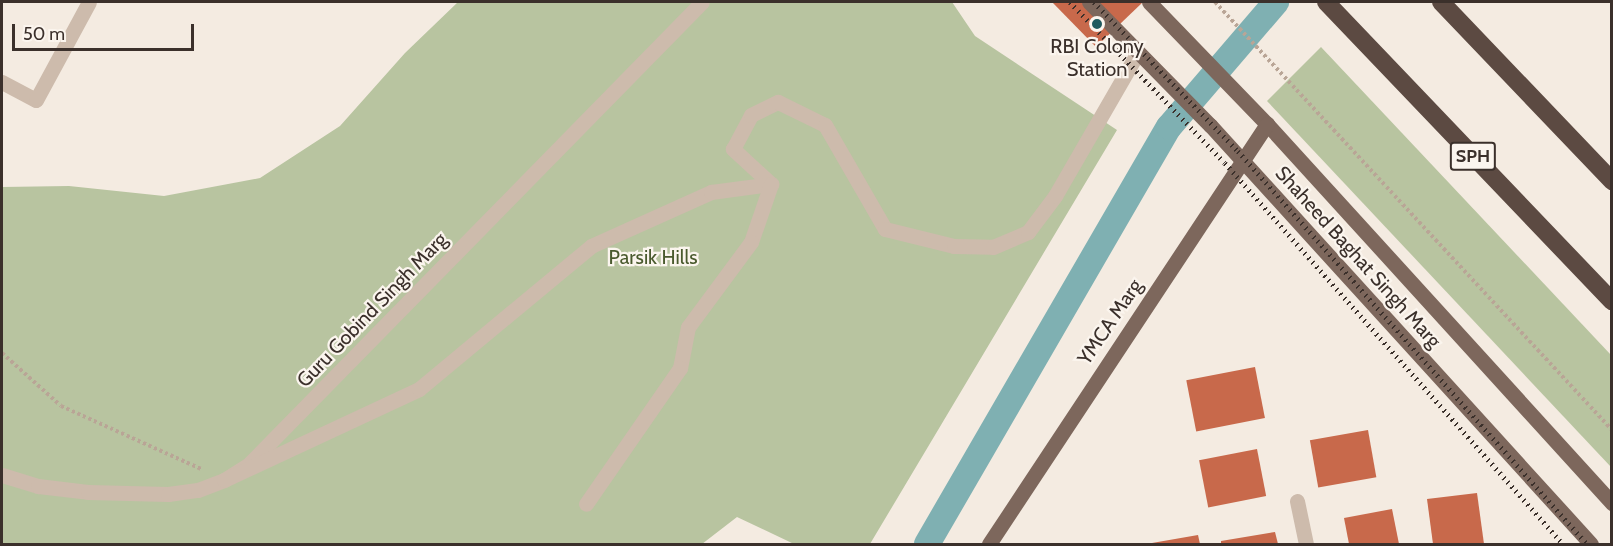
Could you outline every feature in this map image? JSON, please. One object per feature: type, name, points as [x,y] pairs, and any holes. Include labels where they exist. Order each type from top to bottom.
[{"type":"highway","points":[[1441,2],[1611,181]]},
{"type":"highway","name":"SPH","points":[[1331,6],[1611,302]]},
{"type":"main road","name":"Shaheed Baghat Singh Marg","points":[[1089,2],[1210,125],[1591,544]]},
{"type":"main road","name":"Shaheed Baghat Singh Marg","points":[[1149,2],[1267,124],[1611,503]]},
{"type":"main road","name":"YMCA Marg","points":[[989,544],[1267,124]]},
{"type":"street","points":[[2,82],[36,100],[89,2]]},
{"type":"street","name":"Guru Gobind Singh Marg","points":[[2,475],[38,486],[132,495],[198,490],[224,480],[272,442],[702,2]]},
{"type":"street","points":[[771,184],[733,149],[751,115],[778,102],[825,125],[885,229],[954,246],[993,247],[1028,232],[1054,196],[1142,56]]},
{"type":"street","points":[[224,480],[419,389],[591,246],[711,192],[771,184]]},
{"type":"street","points":[[586,504],[680,368],[688,327],[751,242],[771,184]]},
{"type":"street","points":[[1297,501],[1306,544]]},
{"type":"path","points":[[1215,2],[1611,430]]},
{"type":"path","points":[[2,353],[61,406],[224,480]]},
{"type":"green space","name":"Parsik Hills","points":[[458,2],[952,2],[975,36],[1117,130],[870,544],[794,544],[737,517],[702,544],[2,544],[2,187],[69,186],[164,196],[260,178],[340,126],[405,53]]},
{"type":"green space","points":[[1321,47],[1611,355],[1611,467],[1267,101]]},
{"type":"building","name":"RBI Colony Station","points":[[1052,2],[1143,2],[1096,47]]},
{"type":"building","points":[[1255,367],[1265,418],[1196,431],[1186,380]]},
{"type":"building","points":[[1368,430],[1376,477],[1318,488],[1310,440]]},
{"type":"building","points":[[1257,449],[1266,496],[1208,507],[1199,460]]},
{"type":"building","points":[[1477,493],[1484,544],[1433,544],[1427,499]]},
{"type":"building","points":[[1392,509],[1399,544],[1349,544],[1344,518]]},
{"type":"building","points":[[1275,532],[1278,544],[1221,544],[1221,541]]},
{"type":"building","points":[[1198,535],[1200,544],[1152,543]]},
{"type":"waterway","points":[[927,544],[1169,127],[1276,2]]},
{"type":"railway","points":[[1070,2],[1225,163],[1563,544]]},
{"type":"railway","points":[[1094,2],[1238,151],[1587,544]]},
{"type":"place","name":"RBI Colony Station","points":[[1097,24]]}]
